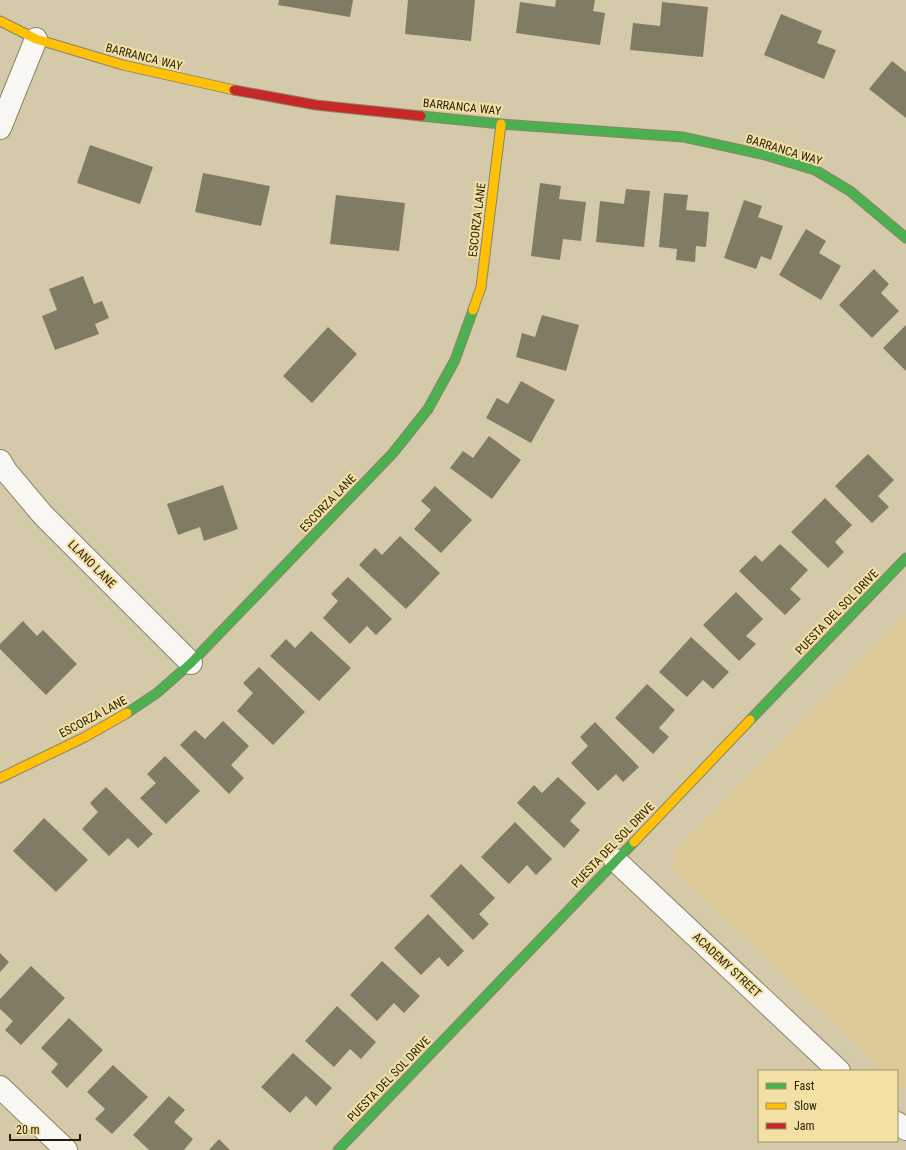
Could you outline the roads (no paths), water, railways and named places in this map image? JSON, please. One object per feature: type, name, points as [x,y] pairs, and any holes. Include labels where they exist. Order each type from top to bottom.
[{"type":"street","name":"BARRANCA WAY","points":[[0,21],[36,39],[123,66],[230,89],[316,104],[501,124],[683,138],[765,155],[815,170],[850,191],[906,238]]},
{"type":"street","points":[[0,128],[36,39]]},
{"type":"street","name":"ESCORZA LANE","points":[[0,778],[106,726],[135,709],[162,689],[191,663],[393,453],[432,402],[456,360],[481,287],[501,124]]},
{"type":"street","name":"LLANO LANE","points":[[0,460],[6,471],[43,515],[191,663]]},
{"type":"street","name":"PUESTA DEL SOL DRIVE","points":[[338,1150],[906,558]]},
{"type":"street","name":"ACADEMY STREET","points":[[616,860],[838,1070]]},
{"type":"street","points":[[0,1087],[66,1150]]}]
